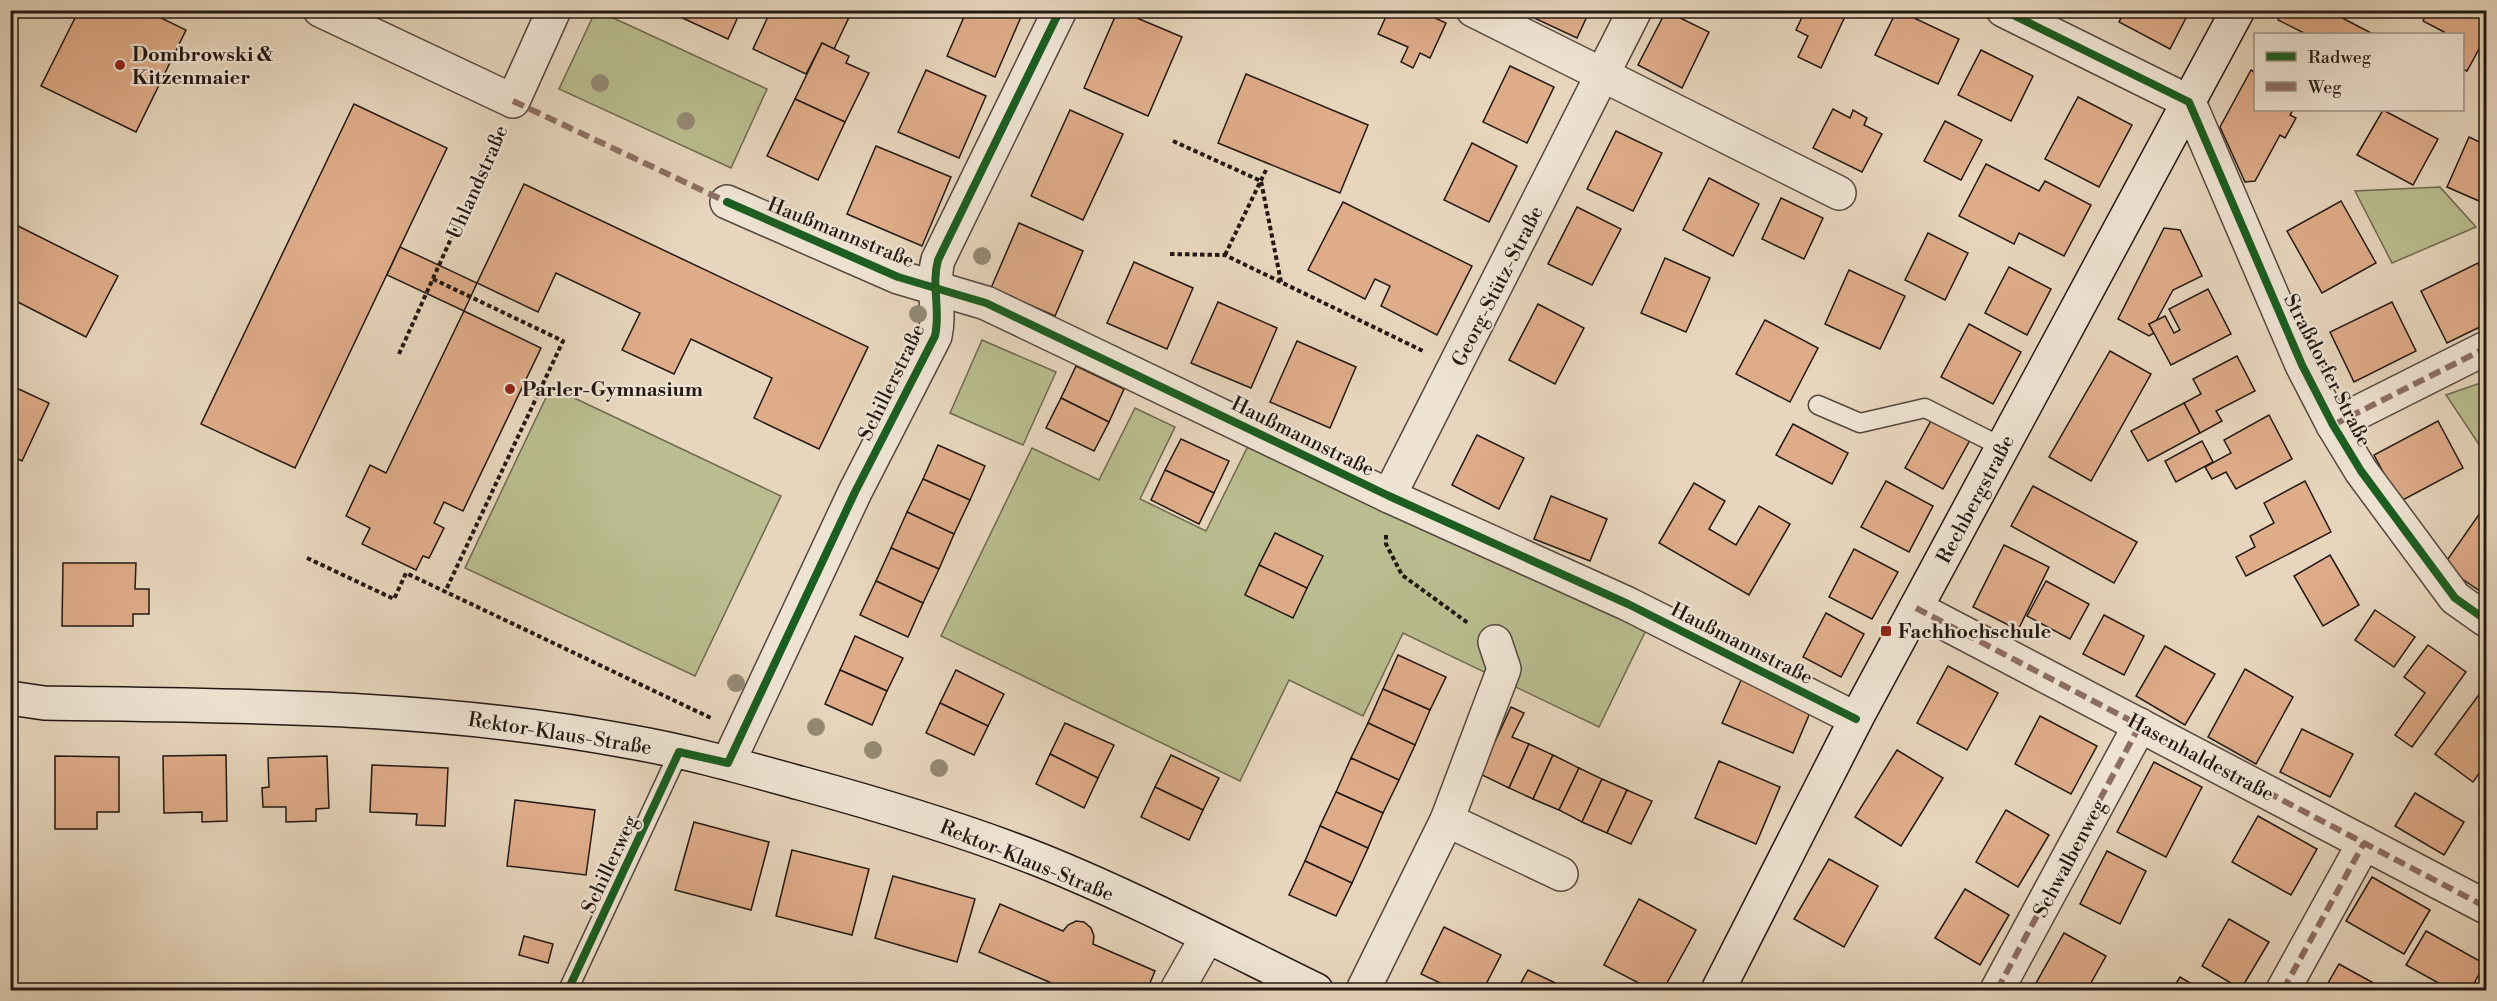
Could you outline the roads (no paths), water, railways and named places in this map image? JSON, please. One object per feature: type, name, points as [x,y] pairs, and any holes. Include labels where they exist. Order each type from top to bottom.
[{"type":"street","name":"Uhlandstraße","points":[[320,10],[513,101],[554,10]]},
{"type":"street","name":"Schillerstraße","points":[[728,763],[855,492],[935,336],[938,322],[934,273],[938,260],[1060,10]]},
{"type":"street","points":[[1473,10],[1839,193]]},
{"type":"street","name":"Georg-Stütz-Straße","points":[[1389,496],[1635,10]]},
{"type":"street","points":[[2002,10],[2189,102]]},
{"type":"street","name":"Rechbergstraße","points":[[1718,990],[1856,719],[2238,10]]},
{"type":"street","name":"Straßdorfer Straße","points":[[2189,102],[2302,365],[2333,424],[2361,471],[2455,597],[2487,620]]},
{"type":"street","name":"Haußmannstraße","points":[[727,202],[898,277],[987,303],[1389,496],[1628,604],[1856,719]]},
{"type":"street","points":[[2333,424],[2487,348]]},
{"type":"street","name":"Hasenhaldestraße","points":[[1916,608],[2487,907]]},
{"type":"street","points":[[1364,990],[1447,820],[1504,669],[1495,642]]},
{"type":"street","name":"Rektor-Klaus-Straße","points":[[10,698],[44,703],[360,709],[477,719],[625,740],[679,752],[728,763],[869,802],[1042,861],[1316,990]]},
{"type":"street","name":"Schwalbenweg","points":[[1998,990],[2140,725]]},
{"type":"street","points":[[1447,820],[1561,874]]},
{"type":"street","points":[[2283,990],[2364,843]]},
{"type":"street","points":[[1177,990],[1207,937]]},
{"type":"lane","points":[[1818,405],[1860,423],[1924,408],[2002,447]]},
{"type":"lane","name":"Schillerweg","points":[[568,990],[679,752]]},
{"type":"place","name":"Dombrowski & Kitzenmaier","points":[[120,65]]},
{"type":"place","name":"Parler-Gymnasium","points":[[510,389]]},
{"type":"place","name":"Fachhochschule","points":[[1886,631]]}]
